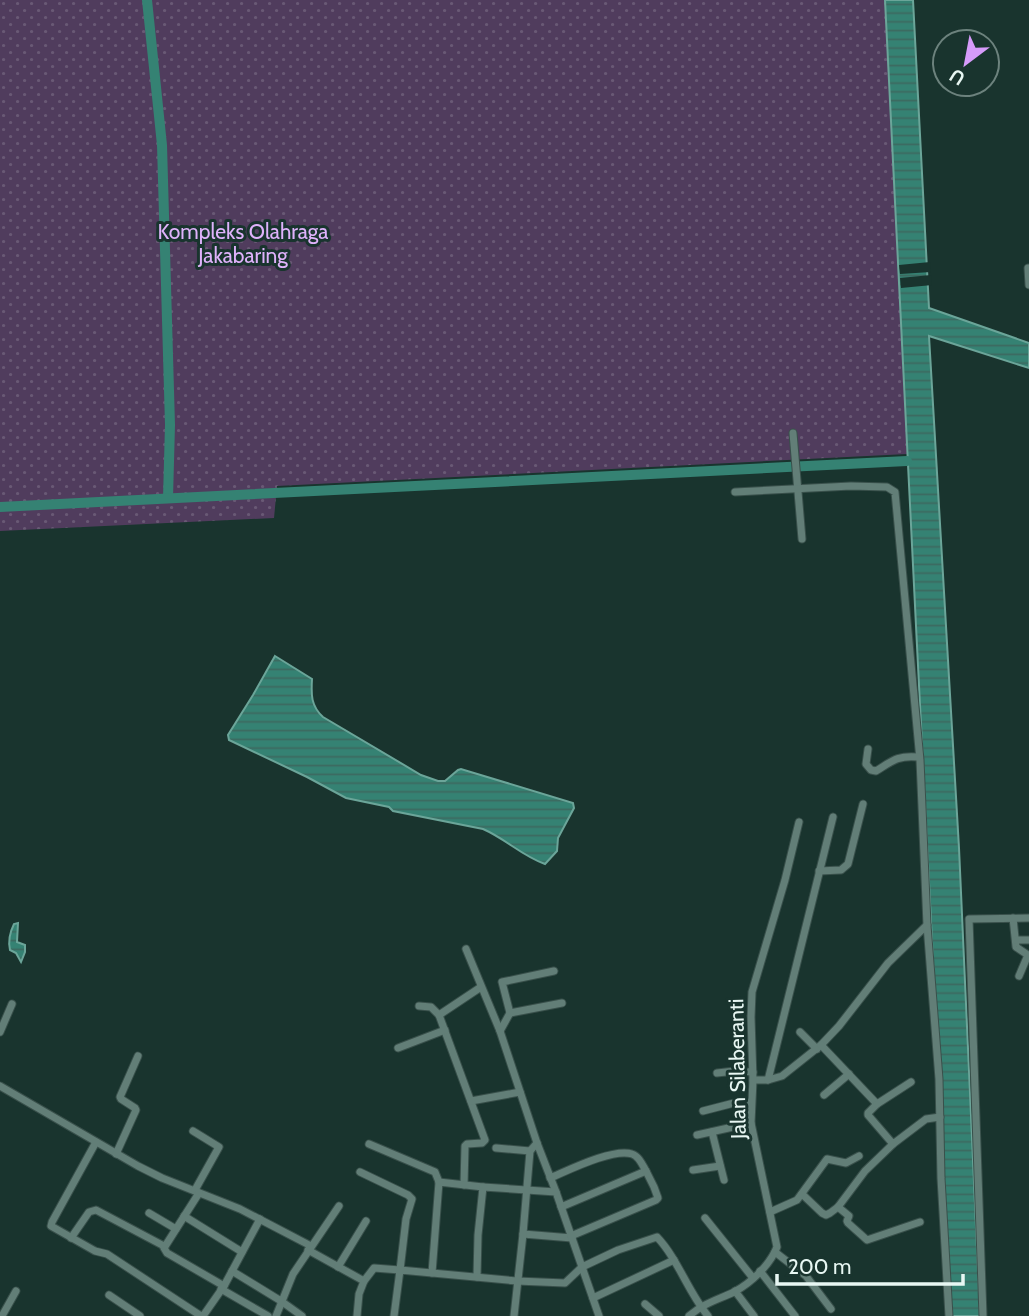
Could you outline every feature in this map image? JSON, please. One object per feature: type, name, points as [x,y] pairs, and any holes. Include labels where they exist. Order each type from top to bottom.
[{"type":"street","points":[[1028,268],[1029,285]]},
{"type":"street","points":[[793,433],[802,539]]},
{"type":"street","points":[[735,492],[887,486],[895,492],[918,757],[939,1079],[941,1178],[949,1316]]},
{"type":"street","points":[[868,749],[866,764],[876,771],[906,755],[918,757]]},
{"type":"street","points":[[820,872],[841,870],[848,864],[863,804]]},
{"type":"street","points":[[768,1080],[832,817]]},
{"type":"street","name":"Jalan Silaberanti","points":[[775,1252],[777,1242],[751,1123],[752,992],[799,822]]},
{"type":"street","points":[[1013,918],[1016,947],[1027,953],[1028,957],[1019,976]]},
{"type":"street","points":[[983,1316],[969,919],[1029,918]]},
{"type":"street","points":[[717,1073],[735,1071],[768,1080],[782,1076],[819,1047],[839,1026],[888,963],[927,925]]},
{"type":"street","points":[[1016,940],[1029,940]]},
{"type":"street","points":[[466,949],[500,1031],[599,1316]]},
{"type":"street","points":[[500,1031],[510,1013],[502,982],[554,971]]},
{"type":"street","points":[[439,1015],[481,987]]},
{"type":"street","points":[[510,1013],[562,1003]]},
{"type":"street","points":[[0,1032],[12,1004]]},
{"type":"street","points":[[419,1006],[431,1007],[439,1015],[485,1140],[465,1146],[464,1185]]},
{"type":"street","points":[[398,1048],[445,1030]]},
{"type":"street","points":[[800,1032],[849,1074],[877,1104]]},
{"type":"street","points":[[116,1154],[136,1110],[120,1097],[138,1056]]},
{"type":"street","points":[[824,1095],[849,1074]]},
{"type":"street","points":[[893,1144],[868,1113],[911,1082]]},
{"type":"street","points":[[0,1086],[162,1178],[260,1219],[364,1282]]},
{"type":"street","points":[[471,1101],[520,1092]]},
{"type":"street","points":[[703,1111],[734,1103],[751,1102]]},
{"type":"street","points":[[802,1194],[826,1214],[838,1207],[865,1171],[893,1144],[926,1119],[940,1118]]},
{"type":"street","points":[[697,1136],[751,1123]]},
{"type":"street","points":[[164,1246],[184,1216],[219,1147],[193,1131]]},
{"type":"street","points":[[712,1132],[724,1180]]},
{"type":"street","points":[[96,1142],[50,1224],[95,1251],[107,1254],[202,1316],[223,1287],[260,1219]]},
{"type":"street","points":[[514,1316],[530,1151],[537,1143]]},
{"type":"street","points":[[369,1144],[435,1172],[439,1182],[432,1273]]},
{"type":"street","points":[[496,1149],[530,1151]]},
{"type":"street","points":[[523,1234],[551,1238],[572,1237],[658,1198],[646,1171],[634,1154],[603,1156],[550,1178]]},
{"type":"street","points":[[770,1212],[792,1203],[802,1194],[828,1159],[846,1163],[859,1156]]},
{"type":"street","points":[[693,1170],[720,1166]]},
{"type":"street","points":[[561,1207],[646,1171]]},
{"type":"street","points":[[360,1172],[412,1199],[405,1226],[394,1316],[400,1316]]},
{"type":"street","points":[[439,1182],[556,1192]]},
{"type":"street","points":[[477,1277],[483,1187]]},
{"type":"street","points":[[276,1316],[293,1274],[339,1206]]},
{"type":"street","points":[[838,1207],[849,1216],[846,1221],[867,1240],[920,1222]]},
{"type":"street","points":[[71,1238],[89,1212],[96,1210],[164,1246],[167,1253],[268,1316]]},
{"type":"street","points":[[149,1213],[176,1229]]},
{"type":"street","points":[[184,1216],[242,1252]]},
{"type":"street","points":[[705,1218],[753,1278]]},
{"type":"street","points":[[338,1267],[366,1221]]},
{"type":"street","points":[[357,1316],[359,1294],[374,1268],[565,1283],[582,1267],[618,1250],[657,1237],[708,1316]]},
{"type":"street","points":[[689,1316],[700,1306],[735,1291],[753,1278],[775,1252],[806,1276],[831,1309]]},
{"type":"street","points":[[593,1298],[674,1261]]},
{"type":"street","points":[[232,1271],[302,1316]]},
{"type":"street","points":[[760,1271],[795,1316]]},
{"type":"street","points":[[2,1316],[16,1291]]},
{"type":"street","points":[[735,1291],[754,1316]]},
{"type":"street","points":[[109,1294],[140,1316]]},
{"type":"street","points":[[645,1304],[659,1316]]},
{"type":"green space","name":"Kompleks Olahraga Jakabaring","points":[[0,0],[885,0],[907,454],[277,486],[274,518],[0,531]]},
{"type":"shaded area","points":[[885,0],[913,0],[929,308],[1029,343],[1029,368],[929,336],[959,848],[980,1316],[951,1316]]},
{"type":"shaded area","points":[[275,656],[312,679],[313,700],[323,717],[421,775],[445,781],[461,769],[573,803],[574,808],[558,838],[557,851],[545,864],[483,829],[393,811],[389,807],[346,798],[229,740],[228,735]]},
{"type":"shaded area","points":[[18,923],[17,942],[25,945],[21,962],[9,947],[11,930],[14,924]]},
{"type":"pier","points":[[930,262],[931,272],[900,274],[899,265]]},
{"type":"pier","points":[[931,275],[932,285],[901,288],[900,278]]},
{"type":"waterway","points":[[147,0],[162,145],[170,425],[168,498]]},
{"type":"waterway","points":[[0,507],[907,461]]}]
